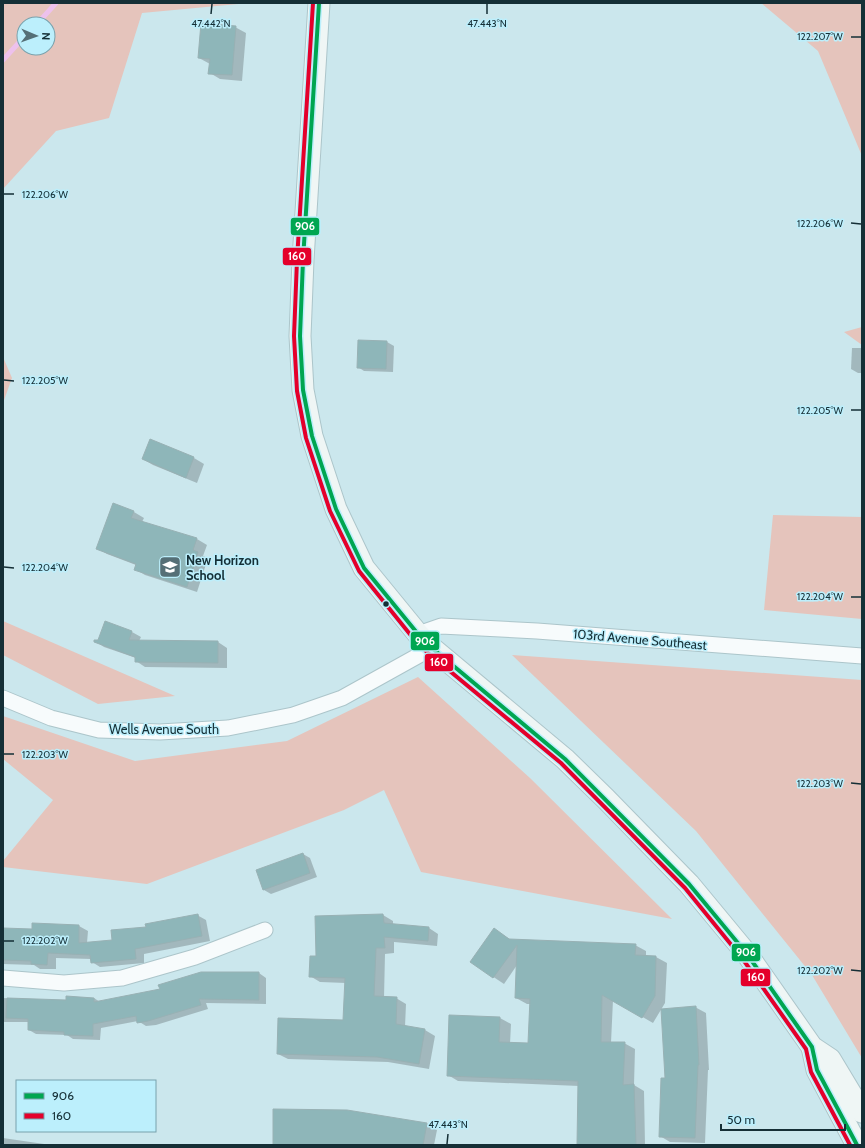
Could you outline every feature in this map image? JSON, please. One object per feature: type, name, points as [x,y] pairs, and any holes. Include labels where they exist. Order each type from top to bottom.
[{"type":"main road","points":[[319,3],[303,260],[300,336],[303,390],[312,436],[336,509],[364,568],[425,641],[565,759],[689,884],[747,954],[812,1047],[830,1059],[862,1112]]},
{"type":"main road","points":[[812,1047],[817,1070],[857,1145]]},
{"type":"street","name":"103rd Avenue Southeast","points":[[425,641],[441,626],[538,631],[862,656]]},
{"type":"street","name":"Wells Avenue South","points":[[3,698],[51,718],[99,730],[160,732],[228,728],[293,715],[342,698],[425,641]]},
{"type":"street","points":[[3,978],[64,983],[122,978],[195,957],[265,930]]},
{"type":"shaded area","points":[[3,3],[249,3],[142,13],[109,118],[56,131],[3,189]]},
{"type":"shaded area","points":[[761,3],[862,3],[862,156],[818,51]]},
{"type":"shaded area","points":[[862,327],[862,345],[844,332]]},
{"type":"shaded area","points":[[3,357],[12,378],[3,403]]},
{"type":"shaded area","points":[[773,515],[862,517],[862,619],[764,610]]},
{"type":"shaded area","points":[[3,621],[175,696],[98,704],[3,655]]},
{"type":"shaded area","points":[[512,655],[862,680],[862,1058],[812,975],[696,831]]},
{"type":"shaded area","points":[[418,677],[530,778],[672,919],[421,872],[384,790],[344,810],[147,884],[3,867],[3,861],[53,800],[3,759],[3,716],[135,761],[287,741]]},
{"type":"building","points":[[201,23],[236,26],[232,75],[208,74],[210,59],[198,58]]},
{"type":"building","points":[[358,340],[387,341],[386,369],[357,368]]},
{"type":"building","points":[[150,439],[194,457],[186,478],[142,459]]},
{"type":"building","points":[[113,503],[134,511],[131,518],[197,538],[193,550],[198,552],[187,587],[134,570],[136,564],[96,549]]},
{"type":"building","points":[[105,621],[132,631],[129,640],[218,641],[218,663],[135,662],[135,657],[94,642],[94,640],[98,640]]},
{"type":"building","points":[[303,853],[310,873],[263,890],[256,870]]},
{"type":"building","points":[[198,914],[202,936],[135,949],[136,959],[91,963],[90,955],[48,953],[47,965],[31,964],[31,961],[3,960],[3,928],[32,929],[32,923],[79,925],[79,943],[112,940],[111,930],[146,927],[145,924]]},
{"type":"building","points":[[383,914],[384,923],[429,927],[428,941],[384,937],[385,948],[376,948],[374,996],[397,997],[396,1024],[425,1029],[419,1064],[377,1057],[277,1054],[278,1018],[343,1020],[345,978],[309,977],[310,956],[316,956],[315,916]]},
{"type":"building","points":[[494,928],[509,939],[636,944],[635,955],[656,956],[655,996],[642,1018],[602,995],[601,1042],[625,1042],[623,1085],[634,1084],[636,1145],[577,1145],[578,1081],[447,1076],[449,1015],[500,1017],[499,1042],[528,1043],[530,999],[515,998],[517,945],[493,978],[470,962]]},
{"type":"building","points":[[201,972],[259,972],[259,1000],[199,999],[201,1005],[148,1021],[137,1023],[136,1016],[93,1024],[93,1036],[64,1035],[64,1032],[28,1030],[28,1019],[6,1018],[7,998],[66,1000],[66,996],[94,998],[94,1002],[160,989],[158,985]]},
{"type":"building","points":[[696,1006],[699,1065],[695,1138],[659,1137],[661,1078],[665,1078],[661,1009]]},
{"type":"building","points":[[273,1109],[347,1110],[427,1123],[423,1145],[273,1145]]},
{"type":"waterway","points":[[44,16],[56,3]]},
{"type":"waterway","points":[[3,60],[16,46]]},
{"type":"transit line","name":"160","points":[[313,3],[297,260],[294,336],[297,391],[306,438],[330,511],[359,571],[413,638],[428,653],[561,763],[685,888],[742,958],[806,1049],[811,1072],[850,1145]]},
{"type":"transit line","name":"906","points":[[319,3],[303,260],[300,336],[303,390],[312,436],[336,509],[364,568],[418,634],[432,648],[565,759],[689,884],[747,954],[812,1047],[817,1070],[857,1145]]},
{"type":"place","name":"New Horizon School","points":[[170,567]]}]
